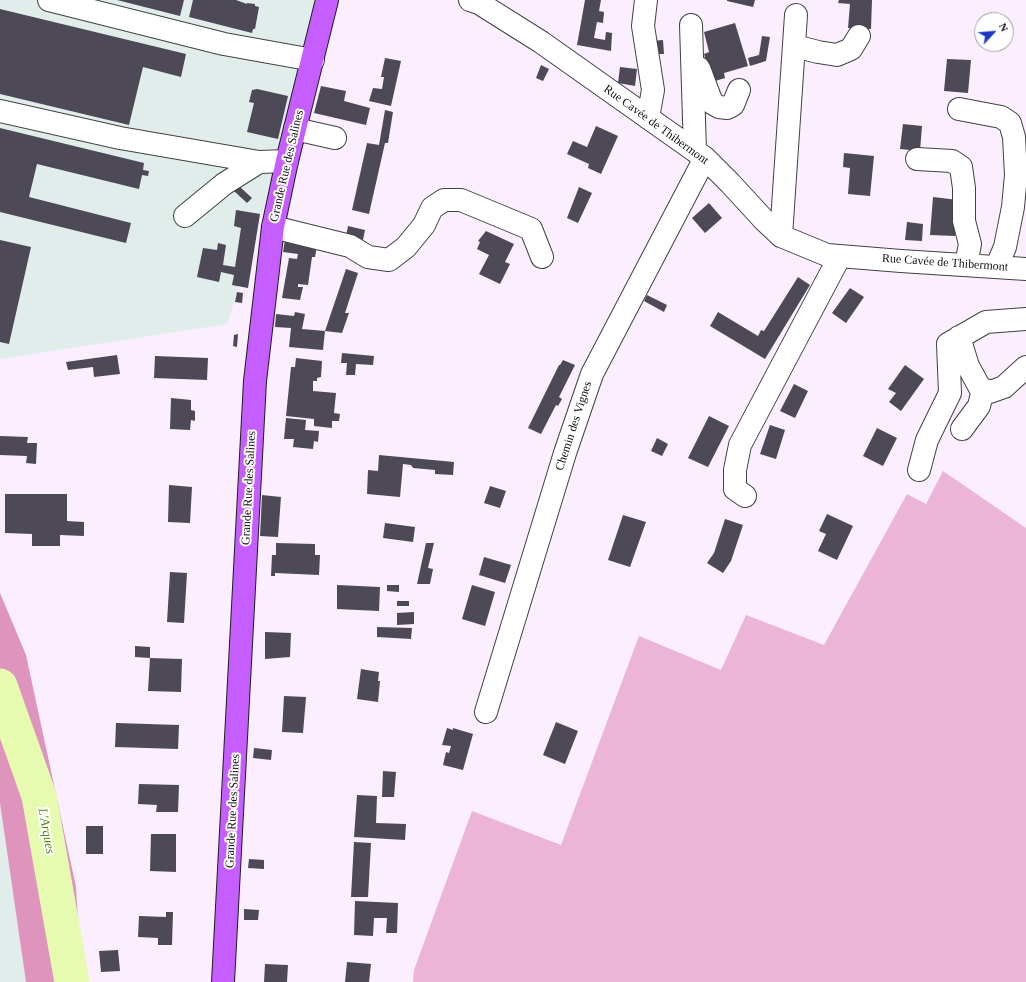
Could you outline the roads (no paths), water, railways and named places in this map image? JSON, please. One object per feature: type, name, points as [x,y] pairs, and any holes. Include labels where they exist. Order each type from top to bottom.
[{"type":"main road","name":"Grande Rue des Salines","points":[[223,982],[255,389],[273,227],[287,161],[313,60],[326,0]]},
{"type":"street","points":[[49,0],[224,44],[313,60]]},
{"type":"street","name":"Rue Cavée de Thibermont","points":[[470,0],[479,3],[542,42],[700,154],[781,236],[827,254],[840,256],[1026,268]]},
{"type":"street","points":[[646,0],[643,26],[653,90],[648,118]]},
{"type":"street","points":[[781,236],[796,15]]},
{"type":"street","points":[[691,25],[700,154]]},
{"type":"street","points":[[795,46],[837,55],[851,49],[859,36]]},
{"type":"street","points":[[692,48],[712,103],[719,107],[727,108],[733,104],[739,90]]},
{"type":"street","points":[[959,109],[1001,117],[1010,123],[1014,137],[1016,175],[1013,207],[1005,247],[997,266]]},
{"type":"street","points":[[0,111],[120,138],[259,162],[287,161]]},
{"type":"street","points":[[295,129],[335,138]]},
{"type":"street","name":"Chemin des Vignes","points":[[486,712],[563,460],[592,374],[700,154]]},
{"type":"street","points":[[917,159],[952,161],[961,167],[964,188],[964,221],[970,244],[966,265]]},
{"type":"street","points":[[185,216],[224,184],[259,162]]},
{"type":"street","points":[[273,227],[350,246],[368,257],[389,260],[406,247],[424,225],[432,208],[444,200],[461,200],[531,229],[542,257]]},
{"type":"street","points":[[745,496],[735,488],[735,470],[740,445],[840,256]]},
{"type":"street","points":[[919,470],[927,440],[950,392],[948,344],[986,322],[1026,320]]},
{"type":"street","points":[[959,337],[968,366],[980,388],[990,392],[1004,387],[1026,367]]},
{"type":"street","points":[[962,429],[979,406],[983,389]]},
{"type":"waterway","name":"L'Arques","points":[[0,686],[39,796],[72,982]]}]
